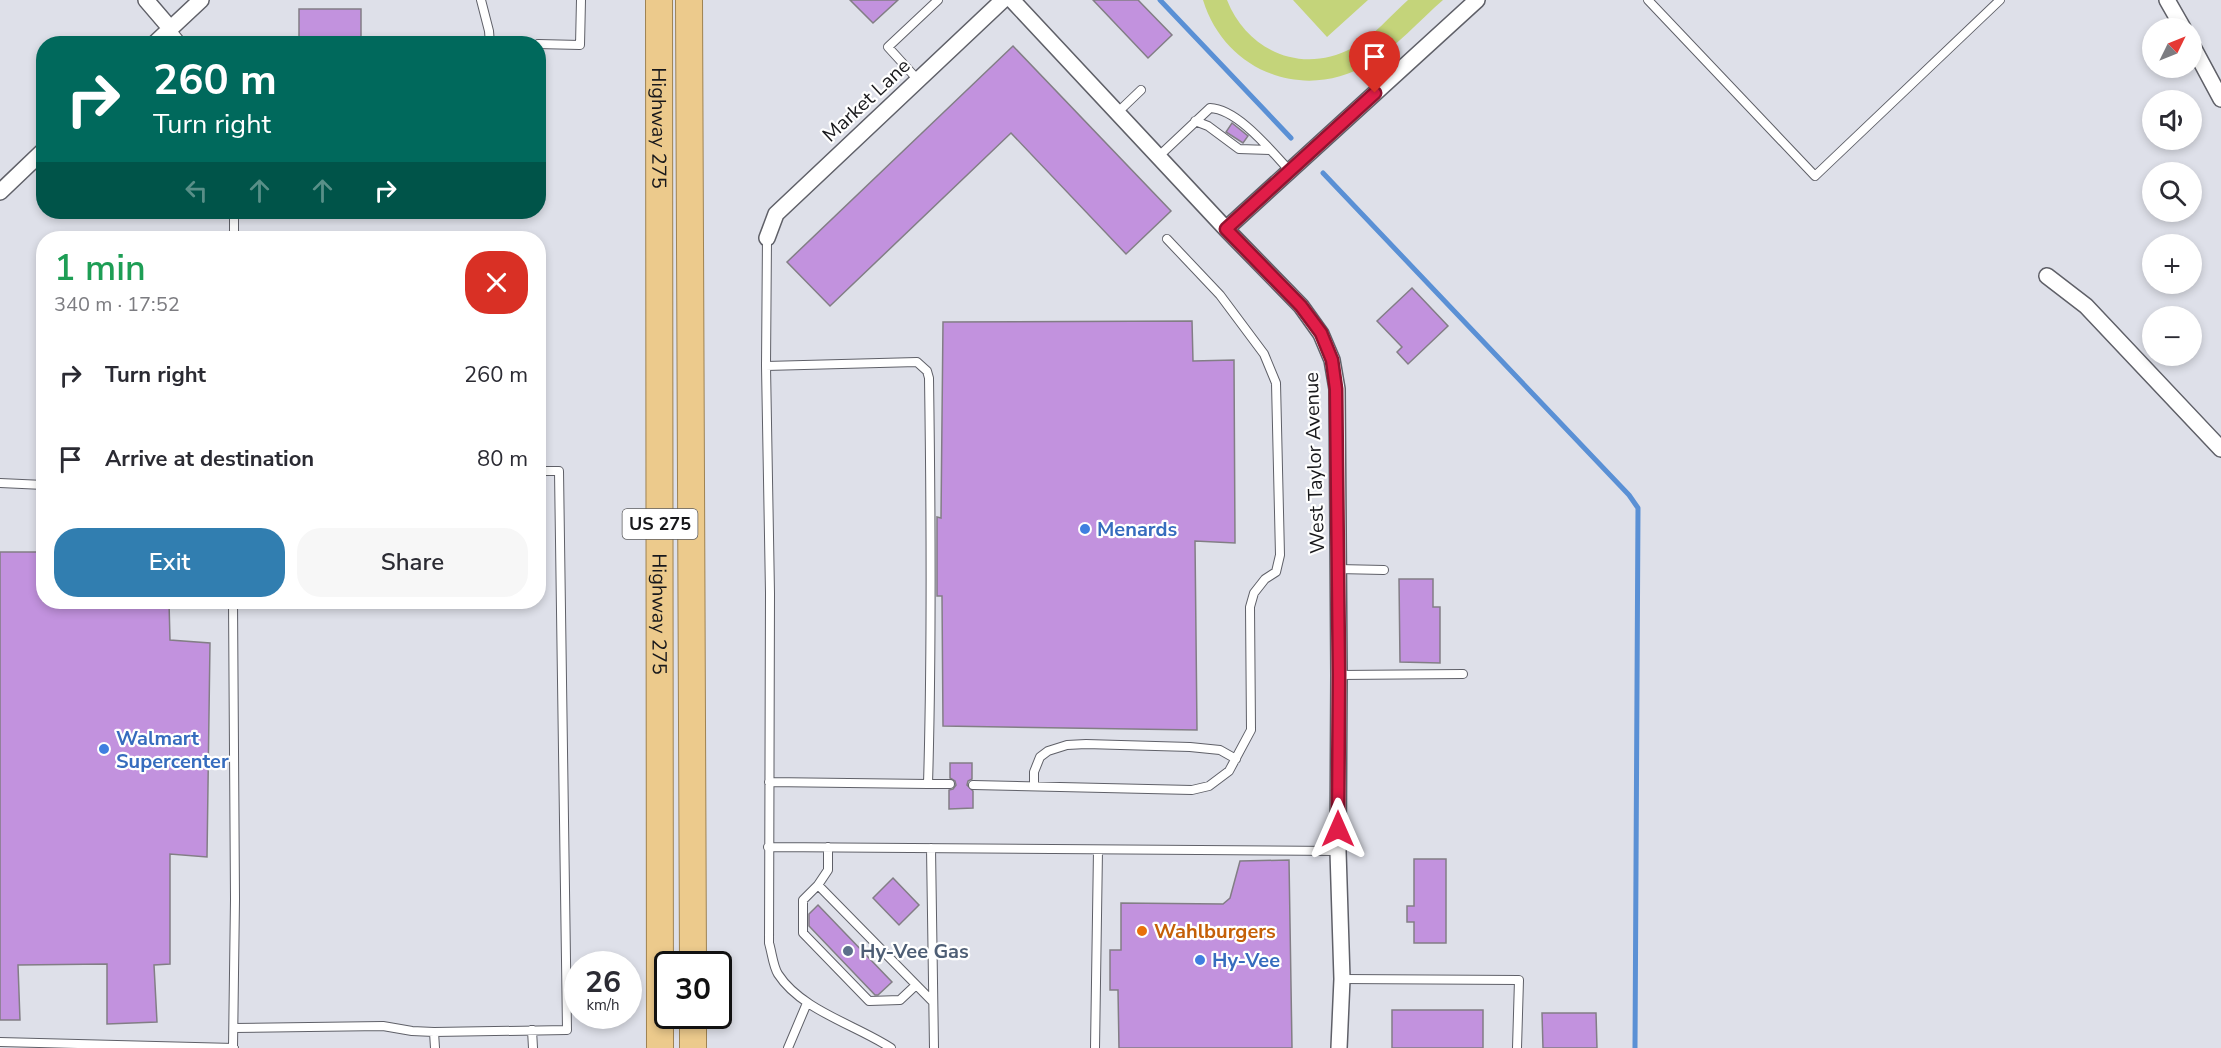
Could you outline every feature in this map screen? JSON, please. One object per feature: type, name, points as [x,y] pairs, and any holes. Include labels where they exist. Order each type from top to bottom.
[{"type":"highway","name":"Highway 275","points":[[659,0],[660,1048]]},
{"type":"highway","name":"Highway 275","points":[[689,0],[693,951]]},
{"type":"highway","points":[[693,1029],[693,1048]]},
{"type":"street","points":[[146,0],[170,28]]},
{"type":"street","points":[[162,36],[201,0]]},
{"type":"street","name":"Market Lane","points":[[766,238],[776,214],[1004,0]]},
{"type":"street","name":"West Taylor Avenue","points":[[1012,0],[1301,306],[1321,333],[1332,360],[1336,389],[1338,569],[1338,851],[1341,979],[1339,1048]]},
{"type":"street","points":[[1226,229],[1477,0]]},
{"type":"street","points":[[2167,0],[2177,18]]},
{"type":"street","points":[[2202,64],[2221,99]]},
{"type":"street","points":[[0,192],[36,158]]},
{"type":"street","points":[[2047,276],[2086,306],[2221,449]]},
{"type":"lane","points":[[482,0],[489,36]]},
{"type":"lane","points":[[546,44],[580,45],[581,0]]},
{"type":"lane","points":[[918,80],[888,47],[938,0]]},
{"type":"lane","points":[[1648,0],[1815,176],[2001,0]]},
{"type":"lane","points":[[170,28],[176,36]]},
{"type":"lane","points":[[1118,112],[1141,90]]},
{"type":"lane","points":[[1159,156],[1210,108],[1218,108],[1253,132],[1290,171]]},
{"type":"lane","points":[[1195,121],[1208,126],[1239,149],[1270,150]]},
{"type":"lane","points":[[766,238],[770,583],[769,943],[777,973],[807,1003],[891,1048]]},
{"type":"lane","points":[[972,785],[1192,790],[1209,786],[1229,771],[1251,730],[1250,607],[1254,593],[1265,579],[1276,572],[1280,555],[1276,383],[1264,354],[1233,312],[1167,239]]},
{"type":"lane","points":[[766,366],[917,362],[927,371],[930,453],[928,784]]},
{"type":"lane","points":[[234,1028],[383,1026],[435,1032],[567,1030],[559,471],[546,471]]},
{"type":"lane","points":[[0,483],[36,485]]},
{"type":"lane","points":[[1338,569],[1384,570]]},
{"type":"lane","points":[[0,1042],[234,1048],[233,609]]},
{"type":"lane","points":[[1339,675],[1463,674]]},
{"type":"lane","points":[[1034,786],[1034,772],[1040,757],[1067,745],[1190,747],[1221,750],[1236,759]]},
{"type":"lane","points":[[769,782],[950,784]]},
{"type":"lane","points":[[768,847],[1338,851]]},
{"type":"lane","points":[[828,847],[828,870],[818,885],[803,900],[802,933],[869,1001],[900,1000],[916,985]]},
{"type":"lane","points":[[931,848],[934,1048]]},
{"type":"lane","points":[[1095,1048],[1098,850]]},
{"type":"lane","points":[[818,885],[933,1002]]},
{"type":"lane","points":[[1341,979],[1519,980],[1517,1048]]},
{"type":"lane","points":[[788,1048],[807,1003]]},
{"type":"lane","points":[[532,1030],[533,1048]]},
{"type":"lane","points":[[435,1032],[435,1048]]},
{"type":"green space","points":[[1203,0],[1227,0],[1236,18],[1262,45],[1296,58],[1314,59],[1333,56],[1360,43],[1408,0],[1443,0],[1398,42],[1370,63],[1345,75],[1320,80],[1294,80],[1270,74],[1248,62],[1229,46],[1214,25]]},
{"type":"green space","points":[[1293,0],[1368,0],[1327,37]]},
{"type":"building","points":[[850,0],[898,0],[873,23]]},
{"type":"building","points":[[1093,0],[1138,0],[1172,35],[1148,58]]},
{"type":"building","points":[[299,9],[361,9],[361,36],[299,36]]},
{"type":"building","points":[[1013,46],[1171,211],[1126,254],[1011,133],[830,306],[787,262]]},
{"type":"building","points":[[1232,123],[1248,136],[1243,143],[1226,132]]},
{"type":"building","points":[[1412,288],[1448,326],[1408,364],[1397,352],[1402,347],[1377,321]]},
{"type":"building","name":"Menards","points":[[1192,321],[1193,361],[1234,360],[1235,543],[1195,541],[1197,730],[943,726],[942,596],[937,596],[937,517],[941,518],[943,322]]},
{"type":"building","name":"Walmart Supercenter","points":[[0,552],[36,552],[36,609],[169,609],[170,640],[210,643],[207,857],[170,854],[170,964],[154,965],[157,1022],[107,1024],[107,964],[18,965],[20,1020],[0,1020]]},
{"type":"building","points":[[1399,579],[1433,579],[1433,607],[1440,607],[1440,663],[1400,662]]},
{"type":"building","points":[[950,763],[972,763],[972,779],[967,785],[973,791],[973,808],[949,809],[949,790],[956,785],[955,781],[950,778]]},
{"type":"building","points":[[1414,859],[1446,859],[1446,943],[1414,943],[1414,922],[1407,922],[1407,906],[1414,906]]},
{"type":"building","name":"Hy-Vee","points":[[1289,860],[1292,1048],[1119,1048],[1118,990],[1110,990],[1110,950],[1121,950],[1121,903],[1223,904],[1230,898],[1240,861]]},
{"type":"building","points":[[893,878],[919,905],[899,925],[873,898]]},
{"type":"building","points":[[818,905],[892,982],[878,995],[875,995],[809,926],[809,914]]},
{"type":"building","points":[[1392,1010],[1483,1010],[1483,1048],[1392,1048]]},
{"type":"building","points":[[1542,1013],[1596,1013],[1597,1048],[1543,1048]]},
{"type":"waterway","points":[[1160,0],[1291,138]]},
{"type":"waterway","points":[[1323,173],[1629,495],[1638,508],[1635,1048]]},
{"type":"place","name":"Menards","points":[[1085,529]]},
{"type":"place","name":"Walmart Supercenter","points":[[104,749]]},
{"type":"place","name":"Wahlburgers","points":[[1142,931]]},
{"type":"place","name":"Hy-Vee Gas","points":[[848,951]]},
{"type":"place","name":"Hy-Vee","points":[[1200,960]]},
{"type":"route","points":[[1338,829],[1336,389],[1332,360],[1321,333],[1301,306],[1226,229],[1375,93]]}]
